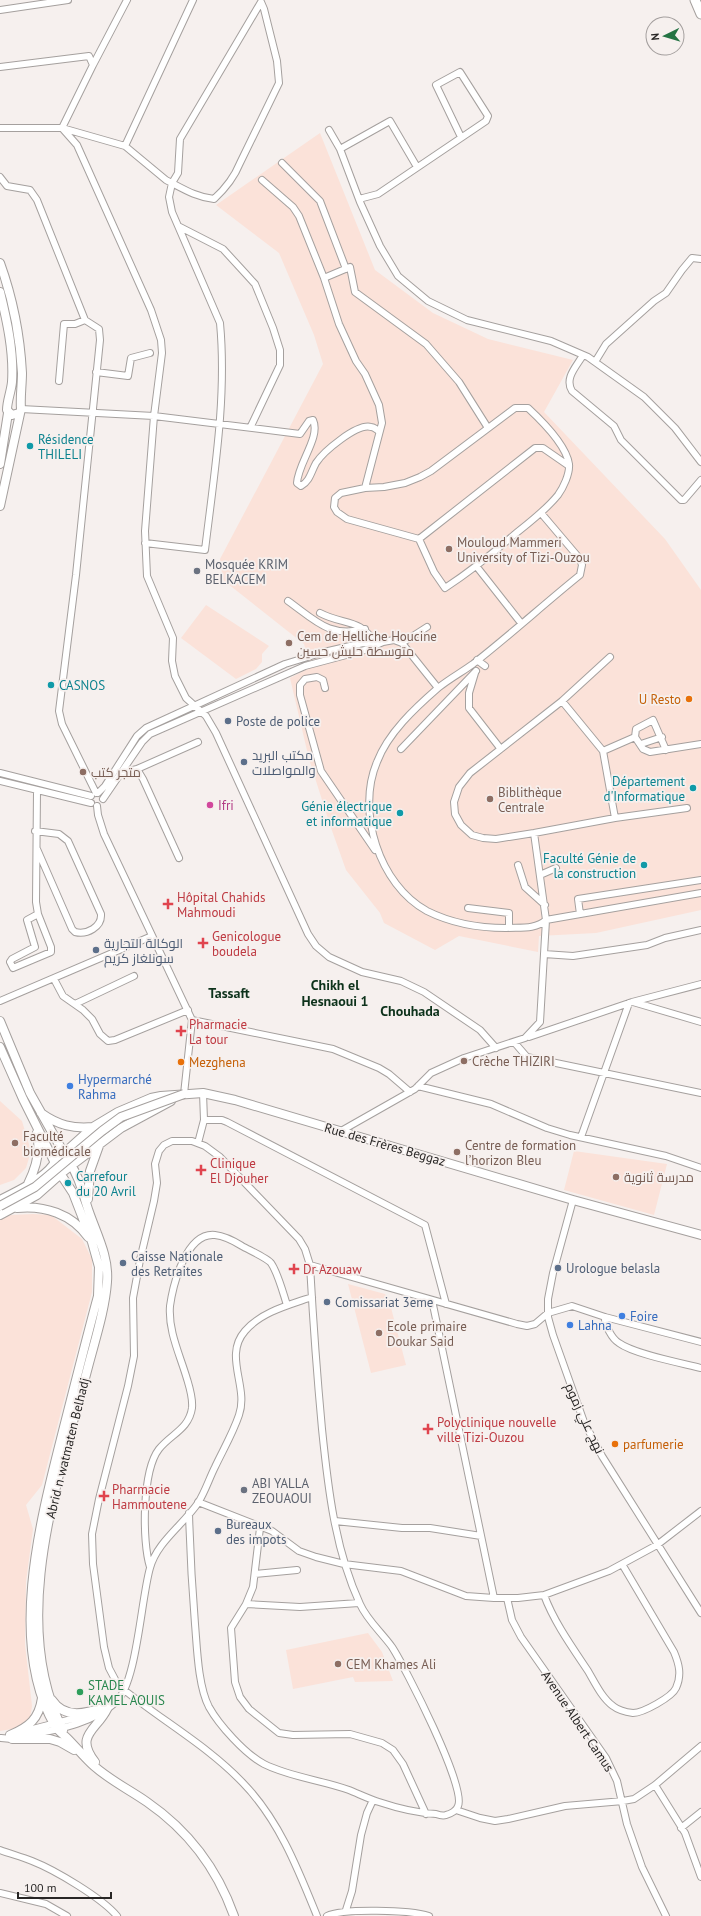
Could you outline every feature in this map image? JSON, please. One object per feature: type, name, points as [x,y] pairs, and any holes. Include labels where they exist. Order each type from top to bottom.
[{"type":"highway","points":[[695,0],[701,14]]},
{"type":"main road","points":[[0,263],[9,289],[17,321],[22,372],[20,409],[0,506]]},
{"type":"main road","points":[[0,292],[7,323],[12,372],[9,403],[6,408],[8,413],[3,429],[0,464]]},
{"type":"main road","points":[[9,403],[15,401],[20,409]]},
{"type":"main road","points":[[8,413],[15,415],[20,409]]},
{"type":"main road","points":[[0,1021],[20,1071],[63,1164],[92,1242],[99,1267],[98,1296],[40,1525],[33,1581],[31,1647],[33,1663],[44,1694],[65,1712],[82,1714],[106,1708]]},
{"type":"main road","points":[[0,1047],[35,1125],[63,1164]]},
{"type":"main road","name":"Rue des Frères Beggaz","points":[[184,1094],[204,1093],[235,1100],[574,1200],[701,1235]]},
{"type":"main road","points":[[0,1215],[37,1195],[93,1127],[118,1112],[151,1098],[184,1094]]},
{"type":"main road","points":[[0,1200],[27,1186],[101,1142],[121,1128],[184,1094]]},
{"type":"main road","points":[[0,1206],[36,1187],[102,1131],[121,1117],[184,1094]]},
{"type":"main road","points":[[40,1112],[59,1124],[70,1127],[93,1127]]},
{"type":"main road","points":[[27,1186],[37,1162],[38,1149],[35,1125]]},
{"type":"main road","points":[[89,1212],[88,1191],[90,1171],[101,1142]]},
{"type":"main road","name":"Abrid n watmaten Belhadj","points":[[63,1164],[78,1178],[107,1267],[107,1281],[96,1335],[47,1529],[38,1607],[38,1630],[44,1694],[58,1726],[82,1755]]},
{"type":"main road","points":[[14,1208],[34,1207],[54,1211],[71,1220],[83,1230],[92,1242]]},
{"type":"main road","points":[[11,1737],[32,1724],[44,1694]]},
{"type":"main road","points":[[106,1708],[86,1737],[86,1749],[106,1777]]},
{"type":"main road","points":[[11,1737],[55,1740],[82,1755],[106,1777],[147,1802],[185,1832],[221,1883],[234,1916]]},
{"type":"street","points":[[0,10],[68,0]]},
{"type":"street","points":[[62,128],[127,0]]},
{"type":"street","points":[[125,146],[193,0]]},
{"type":"street","points":[[0,128],[62,128],[125,146],[172,183],[200,198],[214,199],[228,185],[236,174],[279,83],[277,61],[264,8],[259,1],[180,139],[178,172],[172,183],[169,197],[172,212],[180,227],[220,323],[220,424],[205,550],[145,543]]},
{"type":"street","points":[[0,66],[88,56],[93,65]]},
{"type":"street","points":[[359,199],[378,194],[486,121],[488,116],[460,72],[436,85],[461,137]]},
{"type":"street","points":[[340,149],[390,120],[418,167]]},
{"type":"street","points":[[62,128],[77,145],[158,327],[161,340],[162,353],[154,416],[145,543],[148,583],[173,638],[172,661],[175,676],[182,692],[210,722],[216,733],[308,934],[316,946],[329,957],[362,972],[401,981],[424,992],[480,1030],[496,1048]]},
{"type":"street","points":[[330,130],[340,149],[359,199],[380,246],[398,276],[428,301],[467,320],[551,341],[595,362],[644,397],[675,428],[701,462]]},
{"type":"street","points":[[282,163],[320,201],[346,269]]},
{"type":"street","points":[[0,177],[7,186],[30,190],[37,200],[85,320],[99,329],[100,334],[76,575],[59,711],[62,724],[95,794]]},
{"type":"street","points":[[262,180],[293,207],[299,216],[324,278],[339,324],[356,361],[365,374],[380,405],[382,423],[365,488]]},
{"type":"street","points":[[180,227],[223,250],[245,273],[255,284],[273,328],[280,350],[280,365],[251,426]]},
{"type":"street","points":[[595,362],[606,344],[654,301],[666,293],[692,258],[701,259]]},
{"type":"street","points":[[324,278],[350,267],[355,292],[426,344],[440,358],[459,382],[488,428]]},
{"type":"street","points":[[59,381],[64,324],[75,324],[85,320]]},
{"type":"street","points":[[96,372],[128,376],[131,358],[150,353]]},
{"type":"street","points":[[583,355],[569,378],[569,386],[572,391],[614,426],[621,440],[681,500],[684,500],[701,480]]},
{"type":"street","points":[[515,408],[528,408],[541,420],[562,448],[569,466],[568,476],[559,493],[541,513],[477,567],[445,588],[434,572],[419,539],[348,519],[337,512],[334,507],[336,498],[342,493],[365,488],[384,487],[405,483],[420,477],[431,471],[488,428],[515,408]]},
{"type":"street","points":[[20,409],[92,414],[154,416],[251,426],[300,434],[309,421],[313,420],[316,431],[298,473],[297,483],[301,486],[307,482],[317,462],[346,436],[363,427],[372,427],[379,432]]},
{"type":"street","points":[[419,539],[535,448],[543,448],[569,466]]},
{"type":"street","points":[[382,861],[370,823],[372,781],[376,763],[384,746],[403,721],[438,688],[475,662],[580,574],[582,565],[580,560],[541,513]]},
{"type":"street","points":[[477,567],[521,623]]},
{"type":"street","points":[[288,601],[317,622],[337,632],[350,632],[365,629]]},
{"type":"street","points":[[320,613],[336,620],[353,623],[365,629],[376,644]]},
{"type":"street","points":[[402,643],[427,627]]},
{"type":"street","points":[[0,781],[94,804],[102,803],[102,799],[142,742],[150,734],[201,713],[289,672],[305,666],[365,650],[376,644],[394,640],[402,643],[438,688]]},
{"type":"street","points":[[184,1094],[192,1020],[104,834],[94,804],[95,794],[142,730],[284,664],[358,644],[376,644]]},
{"type":"street","points":[[610,657],[562,701],[500,748],[470,774],[459,787],[454,802],[455,814],[461,825],[472,835],[496,839],[615,818],[687,808]]},
{"type":"street","points":[[475,662],[485,666]]},
{"type":"street","points":[[475,662],[476,671],[469,693],[469,708],[500,748]]},
{"type":"street","points":[[401,749],[476,671]]},
{"type":"street","points":[[325,688],[322,680],[317,677],[305,679],[300,685],[300,695],[321,771],[394,880],[408,896],[425,910],[444,918],[484,928],[509,928],[540,925],[546,920],[701,893]]},
{"type":"street","points":[[562,701],[603,751],[615,818]]},
{"type":"street","points":[[666,750],[662,737],[653,720],[636,729],[635,737],[643,749],[650,752],[666,750],[701,744]]},
{"type":"street","points":[[603,751],[635,737]]},
{"type":"street","points":[[641,744],[662,737]]},
{"type":"street","points":[[121,773],[137,769],[198,742]]},
{"type":"street","points":[[137,769],[143,779],[178,858]]},
{"type":"street","points":[[0,773],[95,794],[102,799]]},
{"type":"street","points":[[37,791],[36,846],[38,914],[51,947],[51,952],[14,968],[11,966],[12,959],[35,947],[26,920],[38,914]]},
{"type":"street","points":[[36,831],[59,834],[71,846],[101,914],[102,920],[98,926],[83,933],[75,932],[72,929],[36,846]]},
{"type":"street","points":[[525,1038],[540,1022],[546,920],[534,833]]},
{"type":"street","points":[[518,865],[525,886],[545,905]]},
{"type":"street","points":[[540,875],[556,868]]},
{"type":"street","points":[[580,914],[578,899],[657,885],[701,880]]},
{"type":"street","points":[[468,908],[509,913],[509,928]]},
{"type":"street","points":[[544,954],[573,956],[647,945],[665,938],[701,930]]},
{"type":"street","points":[[0,1001],[152,936]]},
{"type":"street","points":[[75,1004],[134,976]]},
{"type":"street","points":[[54,979],[63,996],[75,1004],[92,1020],[100,1034],[108,1041],[162,1022],[188,1010]]},
{"type":"street","points":[[341,1131],[410,1092],[431,1073],[464,1058],[630,1002],[662,996],[701,984]]},
{"type":"street","points":[[630,1002],[701,1022]]},
{"type":"street","points":[[581,1137],[630,1002]]},
{"type":"street","points":[[192,1020],[333,1050],[378,1068],[389,1074],[410,1092]]},
{"type":"street","points":[[514,1042],[527,1058],[701,1093]]},
{"type":"street","points":[[418,1086],[490,1104],[548,1128],[666,1156],[701,1168]]},
{"type":"street","points":[[198,1143],[204,1120],[204,1093]]},
{"type":"street","points":[[204,1120],[227,1122],[425,1225],[446,1304]]},
{"type":"street","points":[[189,1512],[190,1550],[198,1659],[208,1704],[220,1724],[261,1763],[281,1771],[349,1790],[373,1800],[426,1814],[447,1815],[456,1810],[460,1803],[460,1793],[425,1710],[405,1669],[392,1648],[359,1603],[344,1564],[335,1521],[324,1447],[316,1364],[310,1266],[305,1249],[299,1239],[220,1158],[205,1146],[198,1143],[192,1141],[172,1141],[164,1145],[159,1152],[155,1164],[157,1183],[154,1202],[140,1260],[133,1298],[134,1356],[92,1534],[93,1564],[104,1647],[113,1678],[125,1690],[215,1757],[244,1783],[266,1812],[290,1853],[317,1916]]},
{"type":"street","name":"نهج علي زموم","points":[[574,1200],[553,1274],[548,1298],[548,1313],[565,1375],[584,1422],[602,1456],[701,1613]]},
{"type":"street","points":[[150,1567],[145,1550],[144,1526],[152,1464],[158,1450],[186,1425],[190,1418],[192,1402],[183,1365],[172,1336],[170,1324],[170,1306],[183,1260],[191,1247],[201,1239],[213,1234],[226,1237],[271,1262],[288,1305]]},
{"type":"street","points":[[310,1266],[527,1326],[535,1324],[548,1313],[572,1306],[605,1317],[701,1342]]},
{"type":"street","points":[[1,1738],[91,1718],[117,1701],[125,1690],[131,1669],[150,1567],[157,1552],[198,1502],[241,1409],[242,1398],[235,1352],[238,1341],[255,1321],[288,1305],[312,1297]]},
{"type":"street","points":[[432,1300],[494,1598]]},
{"type":"street","points":[[605,1317],[605,1321],[618,1343],[640,1352],[701,1368]]},
{"type":"street","points":[[198,1502],[260,1528],[272,1531],[299,1551],[344,1564],[401,1571],[466,1596],[494,1598],[544,1595],[609,1571],[657,1545],[701,1511]]},
{"type":"street","points":[[335,1521],[402,1528],[430,1528],[481,1536]]},
{"type":"street","points":[[260,1528],[253,1587],[246,1604],[231,1628],[235,1682],[240,1697],[249,1709],[279,1733],[293,1735],[350,1734],[382,1742],[393,1750],[403,1764],[426,1814]]},
{"type":"street","points":[[544,1595],[550,1612],[606,1700],[622,1711],[634,1713],[644,1710],[670,1696],[676,1688],[680,1676],[679,1665],[674,1652],[622,1564]]},
{"type":"street","points":[[255,1574],[297,1570]]},
{"type":"street","name":"Avenue Albert Camus","points":[[507,1598],[512,1620],[521,1637],[606,1758],[617,1781],[623,1801],[627,1824],[642,1867],[666,1916]]},
{"type":"street","points":[[246,1604],[300,1607],[359,1603]]},
{"type":"street","points":[[456,1810],[495,1821],[565,1806],[634,1799],[656,1785],[701,1746]]},
{"type":"street","points":[[656,1785],[681,1828],[701,1877]]},
{"type":"street","points":[[346,1910],[352,1891],[361,1835],[367,1813],[373,1800]]},
{"type":"street","points":[[681,1828],[701,1812]]},
{"type":"street","points":[[0,1850],[34,1862],[59,1875],[96,1898],[112,1910],[117,1916]]},
{"type":"street","points":[[0,1893],[46,1904],[67,1916]]},
{"type":"street","points":[[326,1916],[346,1910],[378,1911],[429,1916]]},
{"type":"shaded area","name":"Mouloud Mammeri University of Tizi-Ouzou","points":[[320,133],[375,270],[433,313],[488,339],[573,360],[544,412],[665,539],[701,590],[701,910],[596,933],[539,936],[538,952],[459,936],[435,950],[384,923],[380,913],[346,870],[309,759],[290,678],[311,667],[304,644],[223,580],[220,559],[323,364],[314,335],[279,253],[216,205]]},
{"type":"shaded area","points":[[206,605],[269,646],[262,654],[262,662],[256,669],[236,679],[181,638]]},
{"type":"shaded area","name":"Faculté biomédicale","points":[[0,1101],[22,1121],[31,1151],[26,1168],[14,1180],[0,1185]]},
{"type":"shaded area","name":"مدرسة ثانوية","points":[[574,1151],[667,1164],[654,1215],[564,1190]]},
{"type":"shaded area","points":[[11,1215],[51,1215],[82,1239],[92,1259],[92,1292],[42,1485],[26,1505],[33,1529],[26,1582],[25,1644],[32,1706],[31,1713],[28,1723],[18,1728],[0,1731],[0,1218]]},
{"type":"shaded area","name":"Ecole primaire Doukar Said","points":[[348,1284],[385,1294],[389,1300],[406,1365],[371,1373]]},
{"type":"shaded area","name":"CEM Khames Ali","points":[[368,1633],[382,1652],[393,1681],[355,1682],[353,1677],[293,1689],[286,1650]]},
{"type":"place","name":"Résidence THILELI","points":[[30,446]]},
{"type":"place","name":"Mouloud Mammeri University of Tizi-Ouzou","points":[[449,549]]},
{"type":"place","name":"Mosquée KRIM BELKACEM","points":[[197,571]]},
{"type":"place","name":"Cem de Helliche Houcine متوسطة حليش حسين","points":[[289,643]]},
{"type":"place","name":"CASNOS","points":[[51,685]]},
{"type":"place","name":"U Resto","points":[[689,699]]},
{"type":"place","name":"Poste de police","points":[[228,721]]},
{"type":"place","name":"مكتب البريد والمواصلات","points":[[244,762]]},
{"type":"place","name":"متجر كتب","points":[[83,772]]},
{"type":"place","name":"Département d'Informatique","points":[[693,788]]},
{"type":"place","name":"Biblithèque Centrale","points":[[490,799]]},
{"type":"place","name":"Ifri","points":[[210,805]]},
{"type":"place","name":"Génie électrique et informatique","points":[[400,813]]},
{"type":"place","name":"Faculté Génie de la construction","points":[[644,865]]},
{"type":"place","name":"Hôpital Chahids Mahmoudi","points":[[168,904]]},
{"type":"place","name":"Genicologue boudela","points":[[203,943]]},
{"type":"place","name":"الوكالة التجارية سونلغاز كريم","points":[[96,950]]},
{"type":"place","name":"Pharmacie La tour","points":[[181,1031]]},
{"type":"place","name":"Crèche THIZIRI","points":[[464,1061]]},
{"type":"place","name":"Mezghena","points":[[181,1062]]},
{"type":"place","name":"Hypermarché Rahma","points":[[70,1086]]},
{"type":"place","name":"Faculté biomédicale","points":[[15,1143]]},
{"type":"place","name":"Centre de formation l’horizon Bleu","points":[[457,1152]]},
{"type":"place","name":"Clinique El Djouher","points":[[201,1170]]},
{"type":"place","name":"مدرسة ثانوية","points":[[616,1177]]},
{"type":"place","name":"Carrefour du 20 Avril","points":[[68,1183]]},
{"type":"place","name":"Caisse Nationale des Retraites","points":[[123,1263]]},
{"type":"place","name":"Urologue belasla","points":[[558,1268]]},
{"type":"place","name":"Dr Azouaw","points":[[294,1269]]},
{"type":"place","name":"Comissariat 3eme","points":[[327,1302]]},
{"type":"place","name":"Foire","points":[[622,1316]]},
{"type":"place","name":"Lahna","points":[[570,1325]]},
{"type":"place","name":"Ecole primaire Doukar Said","points":[[379,1333]]},
{"type":"place","name":"Polyclinique nouvelle ville Tizi-Ouzou","points":[[428,1429]]},
{"type":"place","name":"parfumerie","points":[[615,1444]]},
{"type":"place","name":"ABI YALLA ZEOUAOUI","points":[[244,1490]]},
{"type":"place","name":"Pharmacie Hammoutene","points":[[104,1496]]},
{"type":"place","name":"Bureaux des impots","points":[[218,1531]]},
{"type":"place","name":"CEM Khames Ali","points":[[338,1664]]},
{"type":"place","name":"STADE KAMEL AOUIS","points":[[80,1692]]},
{"type":"district","name":"Tassaft","points":[[229,993]]},
{"type":"district","name":"Chikh el Hesnaoui 1","points":[[335,994]]},
{"type":"district","name":"Chouhada","points":[[410,1011]]}]
